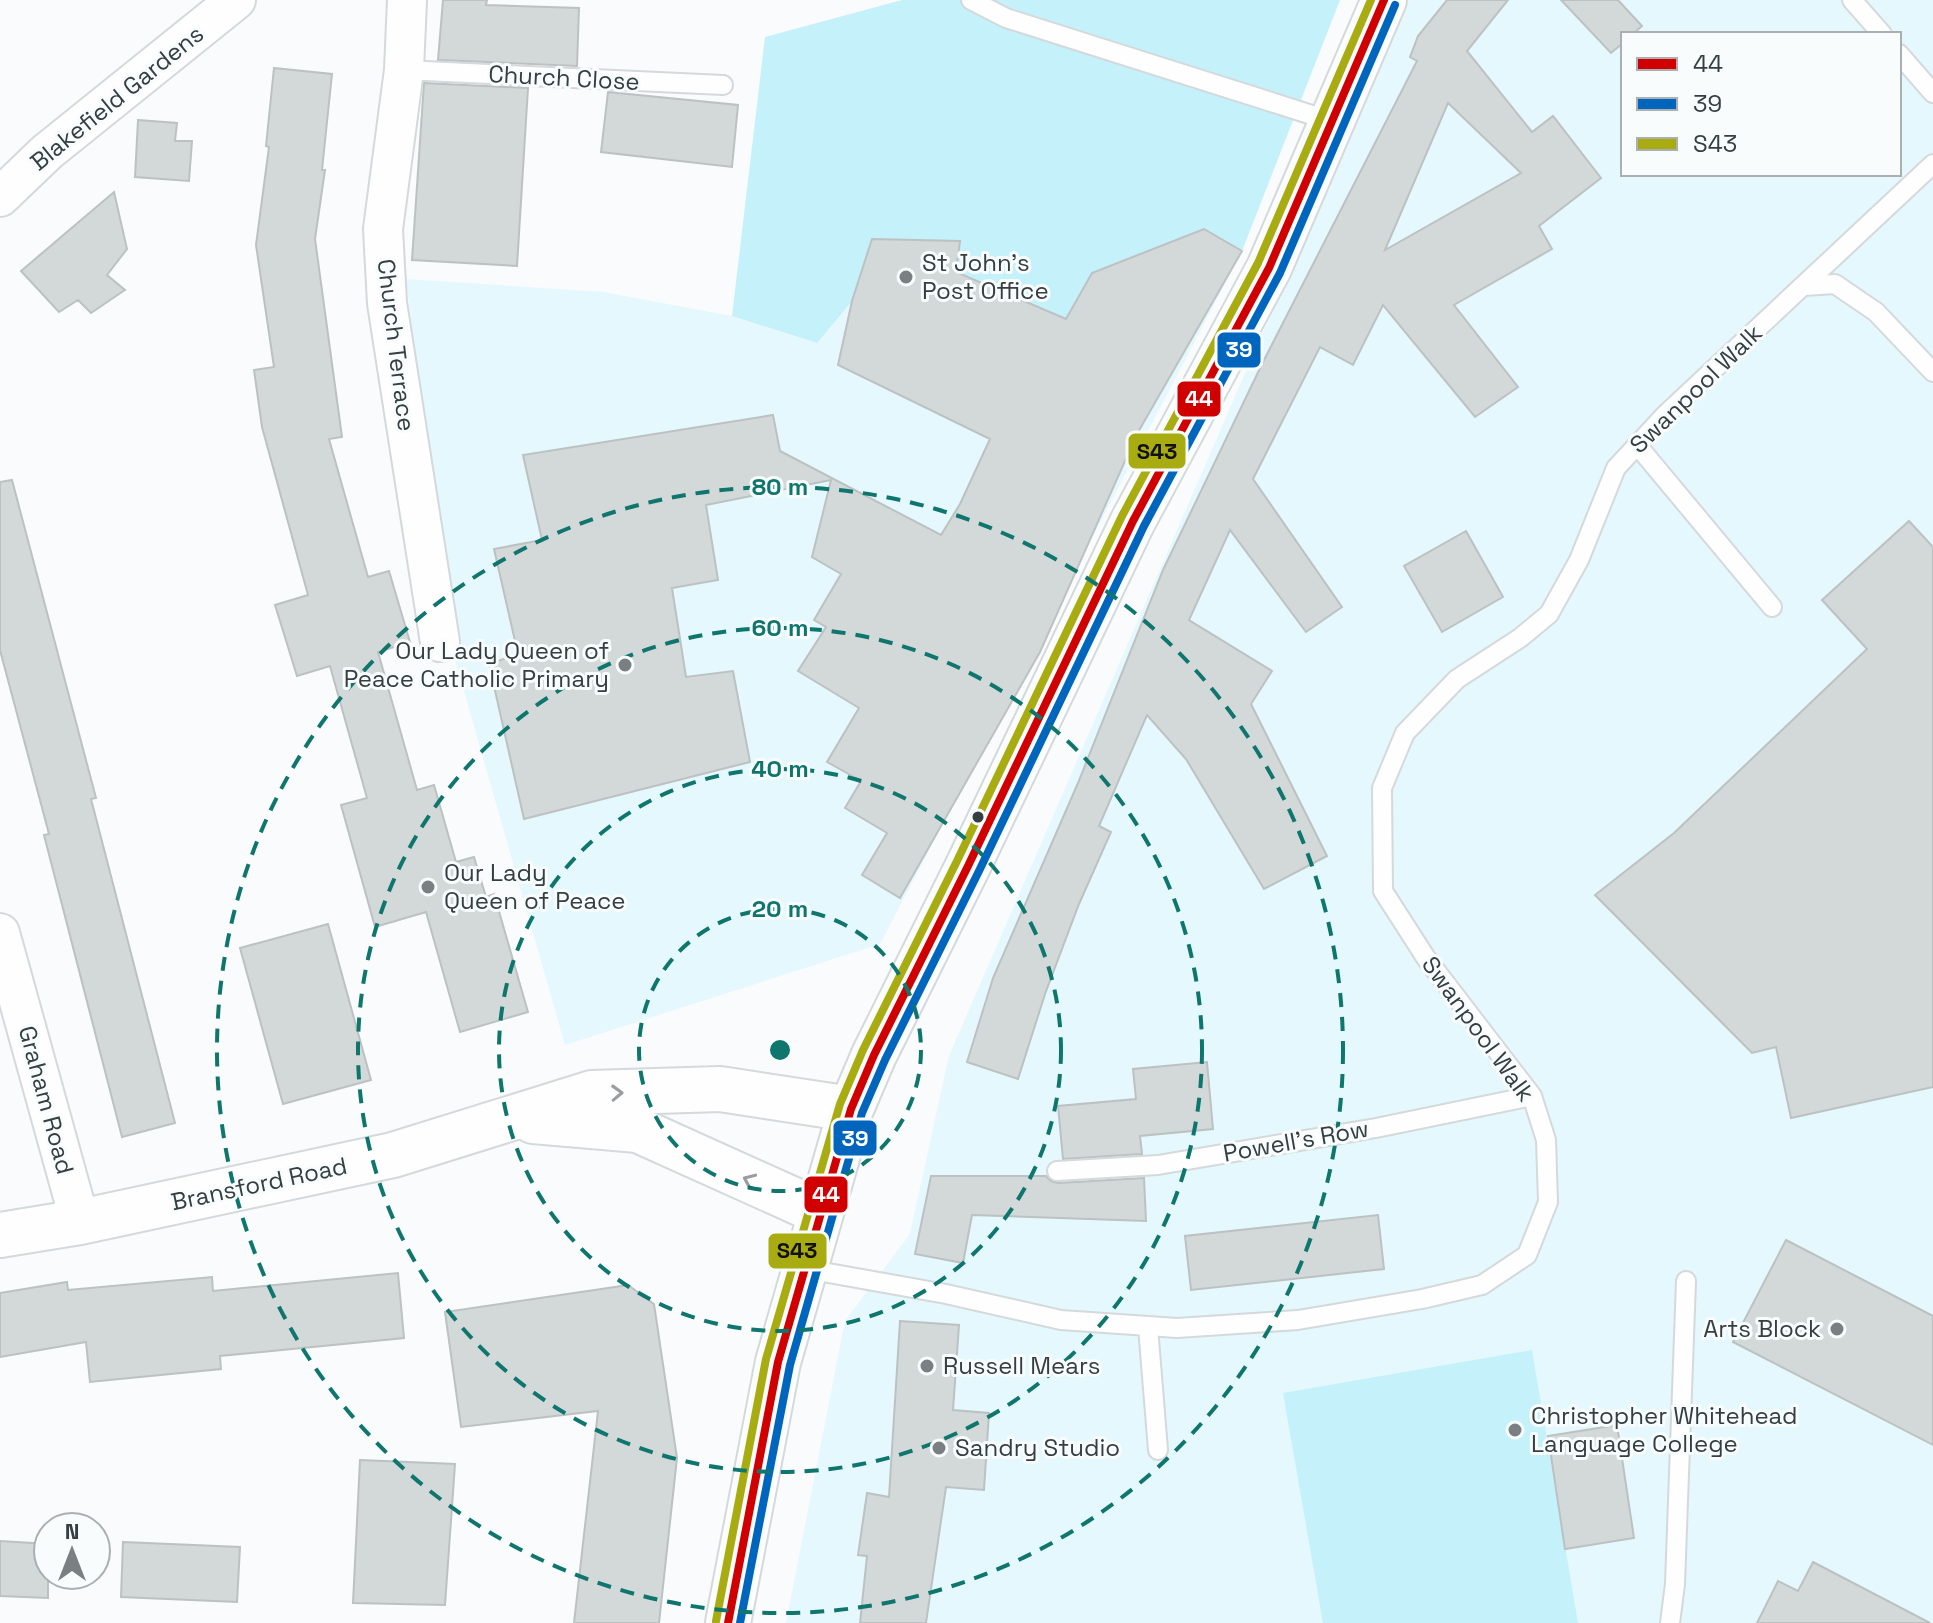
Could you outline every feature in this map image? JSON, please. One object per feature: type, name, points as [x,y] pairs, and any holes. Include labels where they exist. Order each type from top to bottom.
[{"type":"main road","points":[[728,1623],[778,1362],[851,1109],[874,1055],[1133,521],[1269,268],[1384,0]]},
{"type":"main road","name":"Bransford Road","points":[[0,1235],[80,1222],[393,1155],[592,1093],[720,1089],[851,1109]]},
{"type":"main road","name":"Bransford Road","points":[[515,1119],[638,1130],[820,1212]]},
{"type":"street","name":"Blakefield Gardens","points":[[0,197],[47,152],[236,0]]},
{"type":"street","name":"Church Terrace","points":[[407,0],[404,70],[383,229],[387,303],[440,642]]},
{"type":"street","name":"Graham Road","points":[[0,933],[80,1222]]},
{"type":"lane","points":[[971,0],[1006,18],[1331,121]]},
{"type":"lane","points":[[1852,0],[1880,32]]},
{"type":"lane","points":[[1901,56],[1933,93]]},
{"type":"lane","name":"Church Close","points":[[404,70],[723,85]]},
{"type":"lane","name":"Swanpool Walk","points":[[806,1269],[946,1294],[1061,1320],[1177,1328],[1298,1320],[1422,1299],[1482,1285],[1527,1255],[1548,1202],[1546,1140],[1532,1096],[1426,958],[1383,891],[1382,788],[1405,733],[1457,679],[1520,638],[1549,614],[1579,560],[1616,468],[1665,415],[1933,164]]},
{"type":"lane","points":[[1804,286],[1835,284],[1876,312],[1933,372]]},
{"type":"lane","points":[[1637,445],[1772,607]]},
{"type":"lane","name":"Powell's Row","points":[[1057,1171],[1158,1165],[1376,1128],[1532,1096]]},
{"type":"lane","points":[[1670,1623],[1675,1584],[1686,1281]]},
{"type":"lane","points":[[1148,1327],[1158,1450]]},
{"type":"shaded area","points":[[902,0],[1340,0],[1242,251],[1203,229],[1066,319],[956,272],[960,241],[872,239],[852,301],[817,343],[732,316],[765,37]]},
{"type":"shaded area","points":[[1407,0],[1933,0],[1933,1623],[786,1623],[845,1321],[910,1234],[949,1056]]},
{"type":"shaded area","points":[[1204,229],[1242,251],[880,944],[565,1045],[452,649],[406,279],[603,292],[732,316],[816,343],[872,239],[960,241]]},
{"type":"shaded area","points":[[1532,1350],[1578,1623],[1323,1623],[1283,1393]]},
{"type":"building","points":[[443,0],[487,0],[486,5],[579,8],[577,66],[438,60]]},
{"type":"building","points":[[1447,0],[1508,0],[1467,51],[1532,132],[1553,116],[1601,178],[1539,226],[1552,249],[1454,305],[1518,387],[1475,417],[1383,305],[1353,365],[1320,347],[1253,479],[1342,607],[1306,632],[1230,530],[1189,620],[1272,671],[1251,704],[1327,856],[1264,889],[1186,759],[1147,715],[1099,826],[1111,832],[1079,904],[1045,994],[1018,1079],[967,1062],[993,978],[1078,783],[1163,570],[1263,362],[1417,61],[1410,57],[1418,36]],"holes":[[[1448,103],[1521,173],[1385,250]]]},
{"type":"building","points":[[1561,0],[1618,0],[1642,26],[1635,32],[1621,32],[1621,45],[1611,53]]},
{"type":"building","points":[[274,68],[332,74],[322,170],[325,170],[315,239],[342,437],[329,439],[368,577],[389,571],[410,642],[378,652],[417,790],[434,785],[456,862],[474,857],[486,897],[494,894],[528,1012],[460,1032],[426,912],[375,927],[341,805],[367,798],[330,666],[297,676],[275,605],[308,595],[262,427],[254,370],[274,367],[256,245],[269,147],[266,146]]},
{"type":"building","points":[[424,83],[528,88],[517,266],[412,260]]},
{"type":"building","points":[[608,92],[738,105],[732,167],[601,152]]},
{"type":"building","points":[[138,120],[177,123],[175,141],[192,141],[189,181],[135,177]]},
{"type":"building","points":[[114,192],[127,249],[107,275],[125,290],[91,313],[78,300],[59,312],[21,271]]},
{"type":"building","points":[[1204,229],[1242,251],[1137,434],[1040,652],[900,898],[862,875],[887,833],[845,808],[861,781],[827,762],[859,708],[798,671],[826,627],[814,620],[841,574],[812,557],[831,480],[706,505],[718,580],[672,588],[686,677],[733,671],[750,762],[524,819],[489,664],[518,654],[494,549],[542,540],[523,455],[773,415],[780,451],[941,535],[960,504],[990,439],[838,365],[852,301],[872,239],[960,241],[956,272],[1066,319],[1092,273]]},
{"type":"building","points":[[12,480],[96,798],[91,799],[175,1123],[122,1137],[44,835],[49,834],[0,650],[0,482]]},
{"type":"building","points":[[1909,521],[1933,547],[1933,1087],[1791,1118],[1776,1047],[1752,1053],[1595,895],[1674,833],[1867,649],[1822,600]]},
{"type":"building","points":[[1466,531],[1503,597],[1442,632],[1404,566]]},
{"type":"building","points":[[328,924],[371,1080],[283,1104],[240,948]]},
{"type":"building","points":[[1207,1062],[1213,1129],[1140,1136],[1142,1154],[1063,1159],[1058,1106],[1136,1099],[1133,1069]]},
{"type":"building","points":[[931,1176],[1046,1176],[1058,1183],[1144,1178],[1146,1221],[972,1215],[963,1263],[915,1254]]},
{"type":"building","points":[[1378,1215],[1384,1269],[1191,1290],[1185,1236]]},
{"type":"building","name":"Arts Block","points":[[1786,1240],[1933,1316],[1933,1445],[1733,1342]]},
{"type":"building","points":[[398,1273],[404,1338],[220,1356],[221,1369],[90,1382],[86,1342],[0,1357],[0,1293],[67,1282],[68,1290],[212,1277],[213,1291]]},
{"type":"building","points":[[628,1285],[654,1304],[677,1458],[659,1623],[574,1623],[598,1411],[461,1427],[445,1312]]},
{"type":"building","points":[[900,1321],[959,1325],[953,1410],[989,1413],[984,1490],[946,1487],[926,1623],[860,1623],[867,1556],[858,1555],[867,1493],[889,1497]]},
{"type":"building","points":[[1617,1425],[1634,1538],[1565,1549],[1548,1436]]},
{"type":"building","points":[[360,1460],[455,1464],[445,1605],[353,1603]]},
{"type":"building","points":[[0,1541],[32,1543],[32,1591],[48,1591],[48,1598],[0,1596]]},
{"type":"building","points":[[123,1542],[240,1547],[237,1602],[121,1597]]},
{"type":"building","points":[[1813,1562],[1930,1623],[1757,1623],[1778,1581],[1798,1591]]},
{"type":"transit line","name":"S43","points":[[716,1621],[766,1359],[840,1104],[863,1050],[1122,516],[1258,263],[1371,0]]},
{"type":"transit line","name":"44","points":[[728,1623],[778,1362],[851,1109],[874,1055],[1133,521],[1269,268],[1384,0]]},
{"type":"transit line","name":"39","points":[[740,1623],[790,1365],[862,1113],[1144,526],[1280,273],[1395,5]]},
{"type":"place","name":"St John's Post Office","points":[[906,277]]},
{"type":"place","name":"Our Lady Queen of Peace Catholic Primary","points":[[625,665]]},
{"type":"place","name":"Our Lady Queen of Peace","points":[[428,887]]},
{"type":"place","name":"Arts Block","points":[[1837,1329]]},
{"type":"place","name":"Russell Mears","points":[[927,1366]]},
{"type":"place","name":"Christopher Whitehead Language College","points":[[1515,1430]]},
{"type":"place","name":"Sandry Studio","points":[[939,1448]]}]
